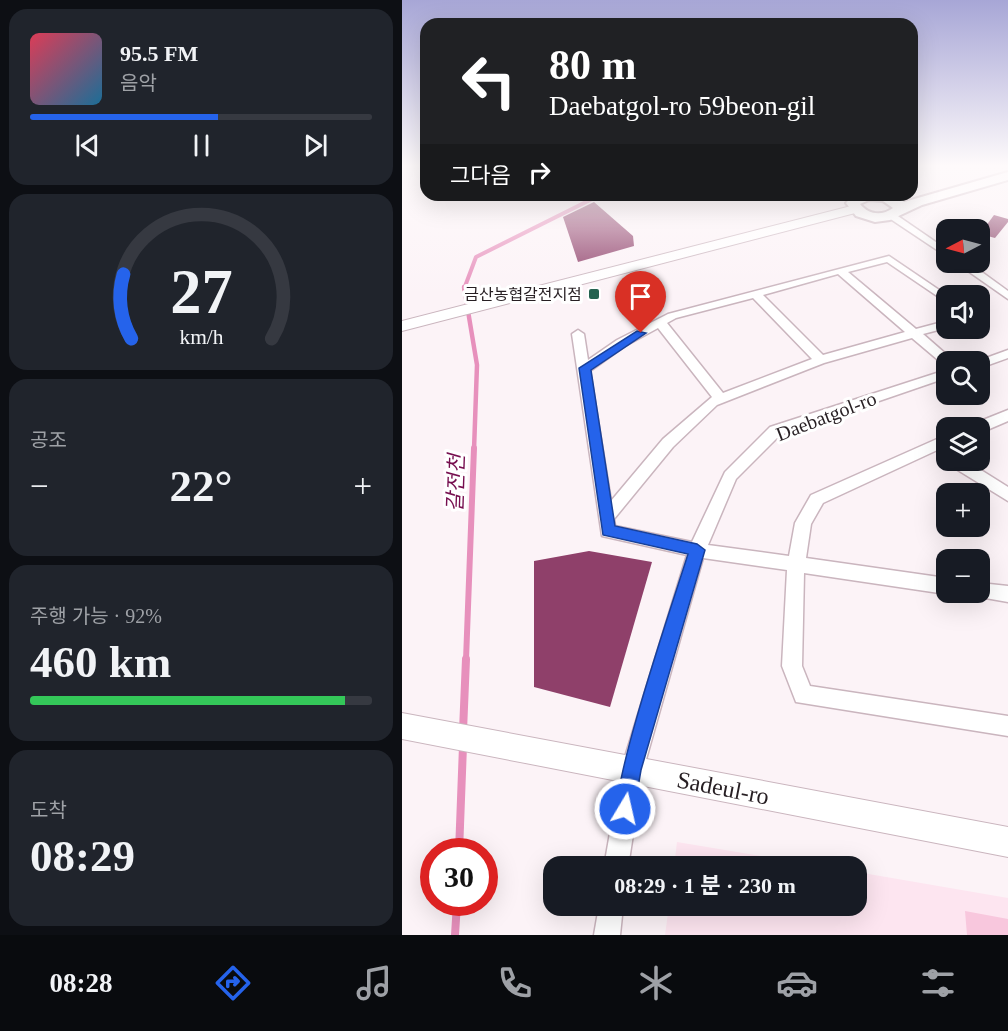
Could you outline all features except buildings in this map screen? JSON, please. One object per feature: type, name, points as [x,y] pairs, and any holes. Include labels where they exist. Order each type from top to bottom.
[{"type":"main road","points":[[863,209],[868,216],[893,209]]},
{"type":"street","points":[[402,327],[827,209]]},
{"type":"street","points":[[901,209],[936,243]]},
{"type":"street","points":[[585,368],[621,343],[672,316],[889,259],[936,292]]},
{"type":"street","points":[[840,271],[936,351]]},
{"type":"street","points":[[976,273],[1008,296]]},
{"type":"street","points":[[756,294],[820,360]]},
{"type":"street","points":[[660,322],[721,399]]},
{"type":"street","points":[[606,518],[668,443],[712,402],[820,360],[936,327]]},
{"type":"street","points":[[578,334],[585,368],[608,531],[697,550],[936,585]]},
{"type":"street","points":[[990,360],[1008,354]]},
{"type":"street","name":"Daebatgol-ro","points":[[618,856],[632,770],[697,550],[730,476],[775,431],[936,377]]},
{"type":"street","points":[[990,423],[1008,416]]},
{"type":"street","points":[[936,444],[817,499],[803,523],[796,566],[792,666],[803,695],[1008,726]]},
{"type":"street","points":[[970,471],[1008,495]]},
{"type":"street","points":[[990,592],[1008,594]]},
{"type":"street","name":"Sadeul-ro","points":[[402,726],[1008,842]]},
{"type":"street","points":[[607,935],[610,916]]},
{"type":"shaded area","points":[[677,842],[760,856],[675,856]]},
{"type":"shaded area","points":[[867,874],[1008,898],[1008,935],[665,935],[668,916],[867,916]]},
{"type":"shaded area","points":[[965,911],[1008,919],[1008,935],[967,935]]},
{"type":"waterway","name":"갈전천","points":[[464,288],[476,257],[573,209]]},
{"type":"waterway","name":"갈전천","points":[[464,288],[477,365],[474,450]]},
{"type":"waterway","name":"갈전천","points":[[466,660],[474,448]]},
{"type":"waterway","name":"갈전천","points":[[463,731],[466,659]]},
{"type":"waterway","name":"갈전천","points":[[460,838],[463,746]]},
{"type":"waterway","name":"갈전천","points":[[455,935],[456,916]]},
{"type":"place","name":"금산농협갈전지점","points":[[594,294]]},
{"type":"route","points":[[625,809],[632,770],[697,550],[608,531],[585,368],[621,343],[641,333]]}]
